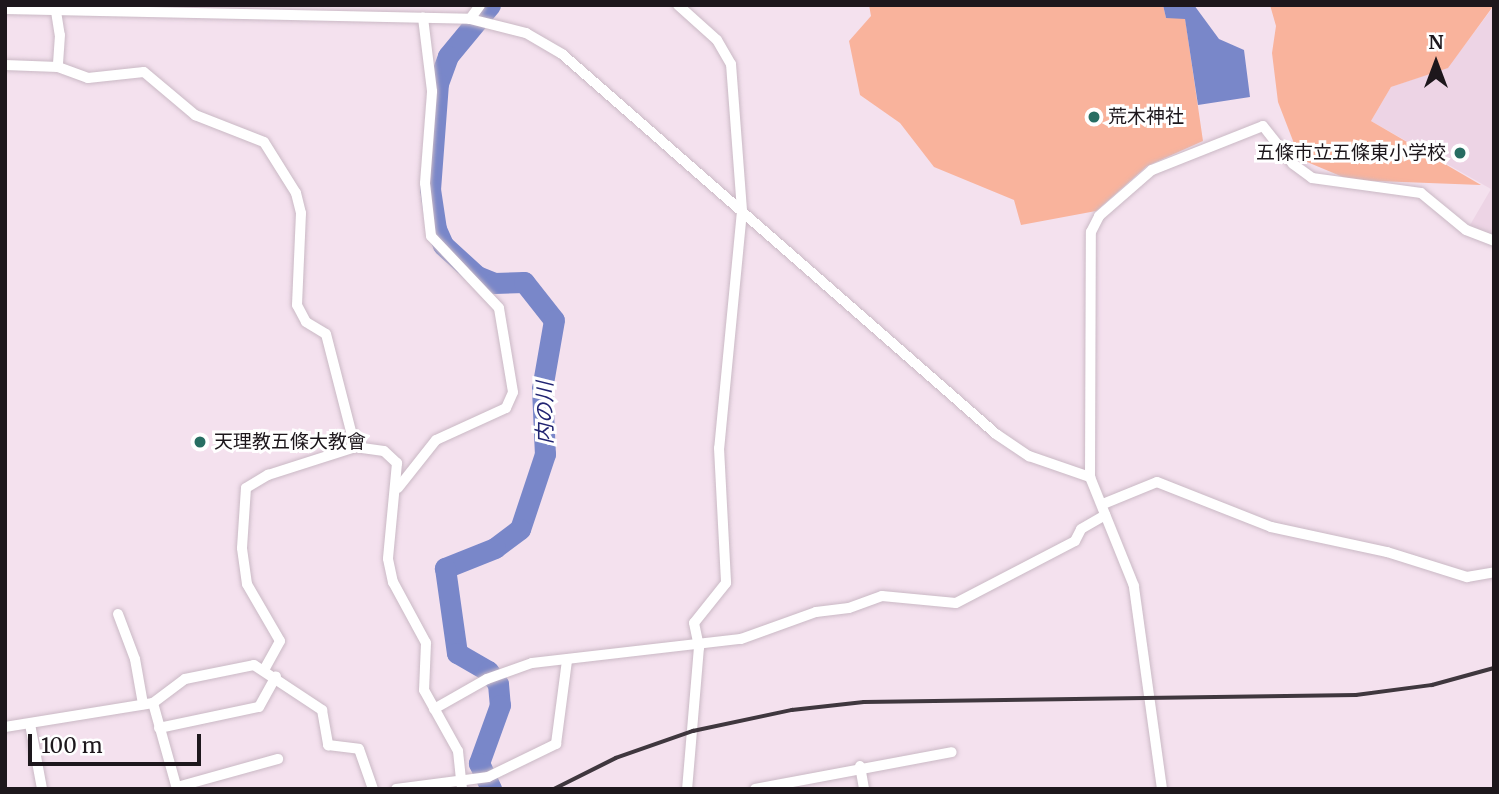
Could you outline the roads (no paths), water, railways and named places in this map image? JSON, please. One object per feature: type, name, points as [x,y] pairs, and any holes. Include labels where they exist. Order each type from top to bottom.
[{"type":"street","points":[[470,19],[480,5]]},
{"type":"street","points":[[678,5],[717,40],[731,64],[742,211],[719,448],[726,583],[694,622],[699,647],[687,789]]},
{"type":"street","points":[[5,9],[55,7],[470,19],[526,33],[562,54],[996,433],[1029,456],[1090,477]]},
{"type":"street","points":[[55,7],[58,67]]},
{"type":"street","points":[[398,488],[436,440],[506,408],[513,392],[499,308],[431,236],[425,183],[432,91],[423,18]]},
{"type":"street","points":[[5,65],[58,67],[88,78],[144,72],[195,115],[264,142],[296,193],[300,213],[298,305],[306,322],[326,334],[355,447]]},
{"type":"street","points":[[1162,789],[1133,586],[1090,477],[1091,232],[1115,197],[1152,170],[1263,126],[1293,164],[1312,178],[1421,193],[1466,230],[1494,241]]},
{"type":"street","points":[[264,670],[280,641],[247,584],[242,548],[246,488],[268,475],[355,447],[391,456],[398,488],[388,559],[393,582],[426,643],[424,690],[458,751],[461,784]]},
{"type":"street","points":[[434,709],[492,677],[532,663],[699,647],[883,596],[956,603],[978,597],[1075,541],[1081,529],[1104,510],[1157,482],[1271,527],[1387,552],[1467,577],[1494,572]]},
{"type":"street","points":[[118,614],[159,728],[177,788],[278,760]]},
{"type":"street","points":[[396,789],[461,784],[556,744],[567,660]]},
{"type":"street","points":[[5,727],[148,703],[185,679],[254,665],[276,676],[322,710],[328,745],[359,749],[373,789]]},
{"type":"street","points":[[159,728],[259,708],[276,676]]},
{"type":"street","points":[[30,723],[42,789]]},
{"type":"street","points":[[755,789],[860,766],[952,751]]},
{"type":"street","points":[[860,766],[864,789]]},
{"type":"water","points":[[1163,5],[1194,5],[1219,39],[1244,50],[1250,97],[1198,105],[1185,19],[1166,18]]},
{"type":"waterway","name":"内の川","points":[[490,5],[448,56],[438,83],[430,189],[436,229],[443,245],[477,276],[494,283],[524,282],[554,320],[542,389],[545,454],[520,529],[495,548],[445,568],[457,653],[488,671],[498,684],[500,705],[479,763],[491,789]]},
{"type":"railway","points":[[554,789],[616,758],[693,731],[792,710],[864,702],[1356,695],[1432,685],[1494,668]]},
{"type":"place","name":"荒木神社","points":[[1094,117]]},
{"type":"place","name":"五條市立五條東小学校","points":[[1460,153]]},
{"type":"place","name":"天理教五條大教會","points":[[200,442]]}]
